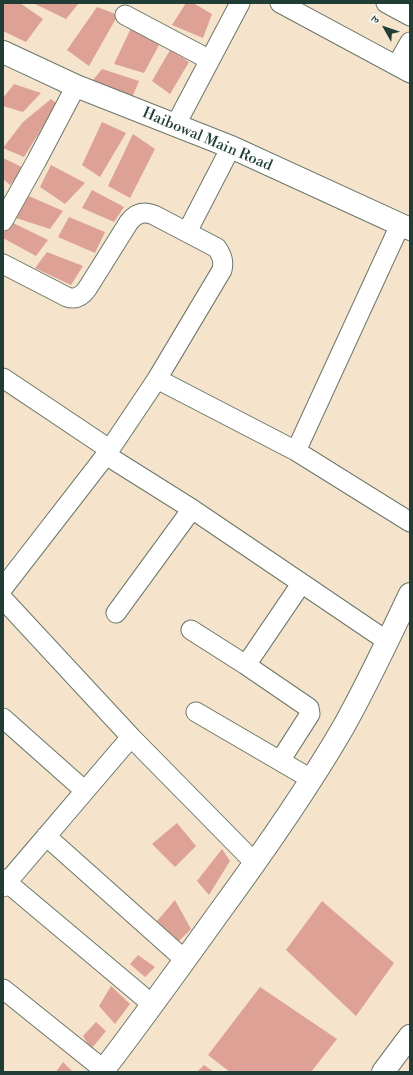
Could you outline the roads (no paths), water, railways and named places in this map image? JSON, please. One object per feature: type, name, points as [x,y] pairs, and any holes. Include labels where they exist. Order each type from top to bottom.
[{"type":"street","points":[[175,126],[240,3]]},
{"type":"street","points":[[280,3],[404,69],[410,42]]},
{"type":"street","points":[[386,3],[410,16]]},
{"type":"street","points":[[125,15],[210,60]]},
{"type":"street","name":"Haibowal Main Road","points":[[7,59],[230,147],[405,227]]},
{"type":"street","points":[[3,221],[76,86]]},
{"type":"street","points":[[187,232],[230,147]]},
{"type":"street","points":[[3,264],[67,297],[72,299],[77,298],[84,293],[132,217],[138,213],[149,213],[217,248],[222,257],[223,263],[222,270],[157,379],[108,452],[3,588]]},
{"type":"street","points":[[296,450],[405,227]]},
{"type":"street","points":[[3,378],[108,452],[387,641]]},
{"type":"street","points":[[157,379],[296,450],[410,522]]},
{"type":"street","points":[[116,613],[192,509]]},
{"type":"street","points":[[246,665],[301,584]]},
{"type":"street","points":[[3,989],[103,1071],[153,1005],[255,863],[310,779],[343,726],[379,660],[410,594]]},
{"type":"street","points":[[3,599],[131,737],[255,863]]},
{"type":"street","points":[[191,630],[309,708],[310,714],[280,761]]},
{"type":"street","points":[[196,712],[310,779]]},
{"type":"street","points":[[3,718],[85,791]]},
{"type":"street","points":[[131,737],[4,883],[153,1005]]},
{"type":"street","points":[[46,836],[185,960]]},
{"type":"street","points":[[382,1072],[410,1036]]}]
